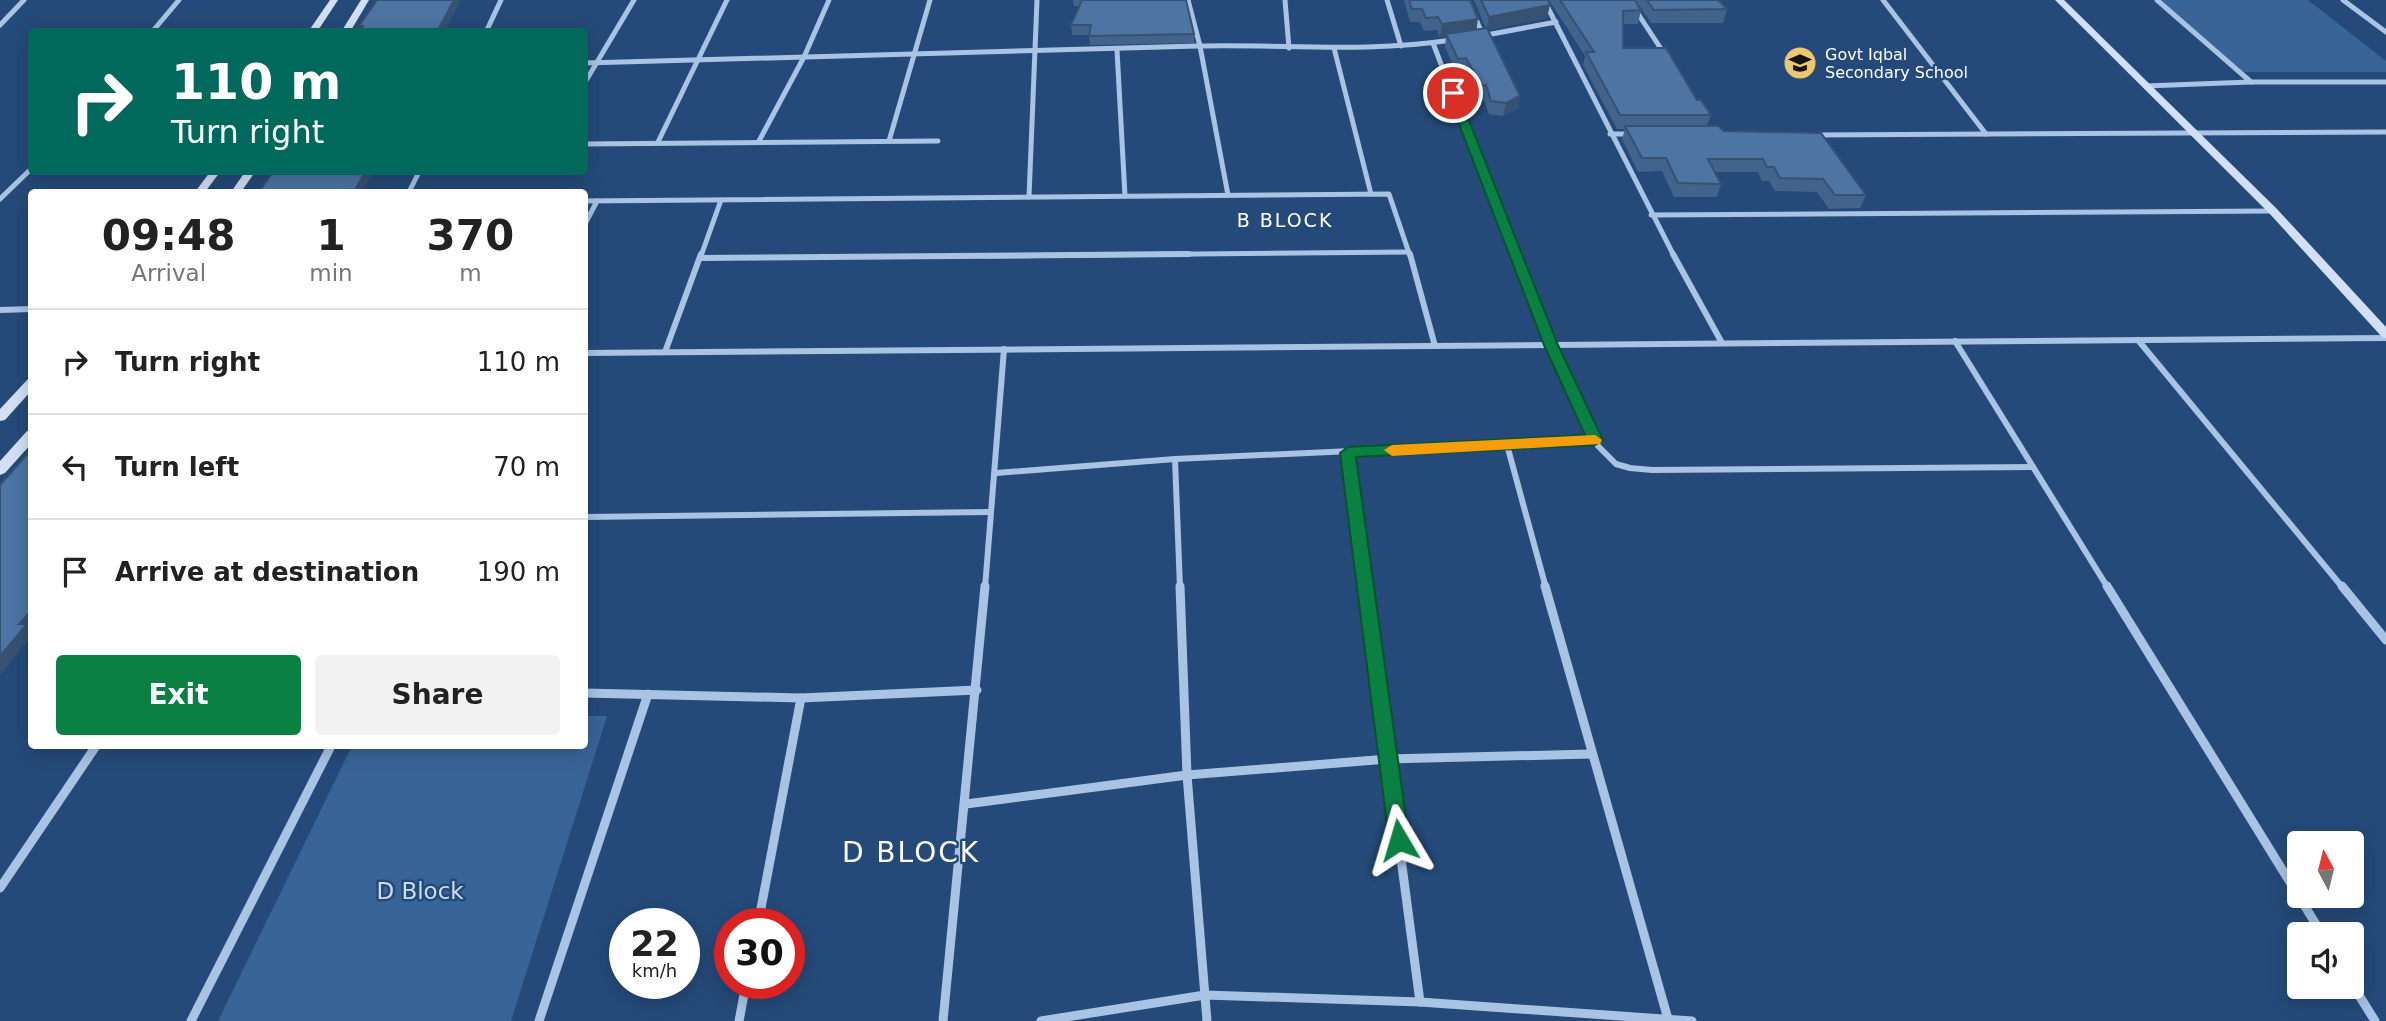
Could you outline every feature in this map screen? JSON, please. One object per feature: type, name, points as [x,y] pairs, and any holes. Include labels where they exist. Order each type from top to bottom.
[{"type":"main road","points":[[315,28],[334,0]]},
{"type":"main road","points":[[348,28],[365,0]]},
{"type":"main road","points":[[2059,0],[2273,211],[2386,336]]},
{"type":"main road","points":[[0,417],[28,386]]},
{"type":"main road","points":[[0,470],[28,438]]},
{"type":"street","points":[[0,25],[24,0]]},
{"type":"street","points":[[155,28],[179,0]]},
{"type":"street","points":[[488,28],[501,0]]},
{"type":"street","points":[[588,78],[634,0]]},
{"type":"street","points":[[658,142],[727,0]]},
{"type":"street","points":[[759,141],[804,57],[828,0]]},
{"type":"street","points":[[889,141],[930,0]]},
{"type":"street","points":[[1029,197],[1037,0]]},
{"type":"street","points":[[1188,0],[1200,46],[1228,195]]},
{"type":"street","points":[[1285,0],[1289,48]]},
{"type":"street","points":[[1387,0],[1401,46]]},
{"type":"street","points":[[1468,0],[1483,36]]},
{"type":"street","points":[[1544,0],[1651,215],[1722,343]]},
{"type":"street","points":[[1629,0],[1665,56]]},
{"type":"street","points":[[1883,0],[1986,134]]},
{"type":"street","points":[[2157,0],[2251,82]]},
{"type":"street","points":[[2343,0],[2386,32]]},
{"type":"street","points":[[1470,38],[1556,22]]},
{"type":"street","points":[[588,63],[1200,46],[1334,48],[1401,46],[1458,39]]},
{"type":"street","points":[[1433,43],[1551,345],[1595,440],[1605,456],[1615,465],[1633,470],[2034,467]]},
{"type":"street","points":[[1334,48],[1371,194]]},
{"type":"street","points":[[1117,50],[1125,196]]},
{"type":"street","points":[[2144,86],[2251,82],[2386,82]]},
{"type":"street","points":[[2378,132],[2386,138]]},
{"type":"street","points":[[1811,135],[2386,132]]},
{"type":"street","points":[[1611,134],[1637,134]]},
{"type":"street","points":[[588,144],[938,141]]},
{"type":"street","points":[[0,199],[28,172]]},
{"type":"street","points":[[588,201],[1389,194],[1409,252],[1435,346]]},
{"type":"street","points":[[665,352],[721,200]]},
{"type":"street","points":[[588,218],[597,201]]},
{"type":"street","points":[[1651,215],[2273,211]]},
{"type":"street","points":[[701,258],[1409,252]]},
{"type":"street","points":[[0,310],[28,309]]},
{"type":"street","points":[[588,353],[2386,336]]},
{"type":"street","points":[[2138,340],[2386,640]]},
{"type":"street","points":[[1955,341],[2315,922]]},
{"type":"street","points":[[943,1021],[977,690],[1004,349]]},
{"type":"street","points":[[996,473],[1175,459],[1595,440]]},
{"type":"street","points":[[1507,444],[1591,754],[1668,1019]]},
{"type":"street","points":[[1348,453],[1420,1002]]},
{"type":"street","points":[[1175,459],[1187,775],[1207,1021]]},
{"type":"street","points":[[588,517],[989,512]]},
{"type":"street","points":[[588,693],[801,698],[977,690]]},
{"type":"street","points":[[538,1021],[648,694]]},
{"type":"street","points":[[761,908],[801,698]]},
{"type":"street","points":[[0,888],[94,749]]},
{"type":"street","points":[[191,1021],[329,749]]},
{"type":"street","points":[[966,804],[1187,775],[1388,759],[1591,754]]},
{"type":"street","points":[[1041,1021],[1205,995],[1420,1002],[1692,1021]]},
{"type":"street","points":[[739,1021],[743,999]]},
{"type":"street","points":[[2361,999],[2375,1021]]},
{"type":"green space","points":[[2158,0],[2308,0],[2386,61],[2386,72],[2244,72]]},
{"type":"green space","name":"D Block","points":[[588,716],[607,716],[511,1021],[218,1021],[351,749],[588,749]]},
{"type":"building","points":[[377,0],[454,0],[439,28],[359,26]]},
{"type":"building","points":[[1082,0],[1186,0],[1194,34],[1089,36],[1091,25],[1071,25]]},
{"type":"building","points":[[1409,0],[1470,0],[1478,19],[1442,24],[1438,17],[1426,18],[1422,9],[1412,9]]},
{"type":"building","points":[[1481,0],[1548,0],[1550,5],[1489,17]]},
{"type":"building","points":[[1560,0],[1635,0],[1641,10],[1623,11],[1623,48],[1666,48],[1697,100],[1701,100],[1711,115],[1620,115],[1586,52],[1594,52]]},
{"type":"building","points":[[1647,0],[1718,0],[1727,9],[1654,10]]},
{"type":"building","points":[[1487,28],[1520,96],[1506,103],[1491,101],[1486,85],[1482,86],[1466,58],[1458,59],[1446,34]]},
{"type":"building","points":[[1625,126],[1718,126],[1724,131],[1821,133],[1866,195],[1835,195],[1823,179],[1780,178],[1774,167],[1767,167],[1763,159],[1708,159],[1721,184],[1678,183],[1666,158],[1642,158]]},
{"type":"building","points":[[271,175],[363,175],[356,189],[261,189]]},
{"type":"building","points":[[28,454],[28,614],[19,624],[27,624],[0,656],[0,485]]},
{"type":"slow traffic","points":[[1392,450],[1595,440]]},
{"type":"place","name":"Govt Iqbal Secondary School","points":[[1800,63]]},
{"type":"district","name":"B BLOCK","points":[[1285,220]]},
{"type":"district","name":"D BLOCK","points":[[911,852]]},
{"type":"route","points":[[1399,840],[1348,453],[1595,440],[1551,345],[1453,93]]}]
